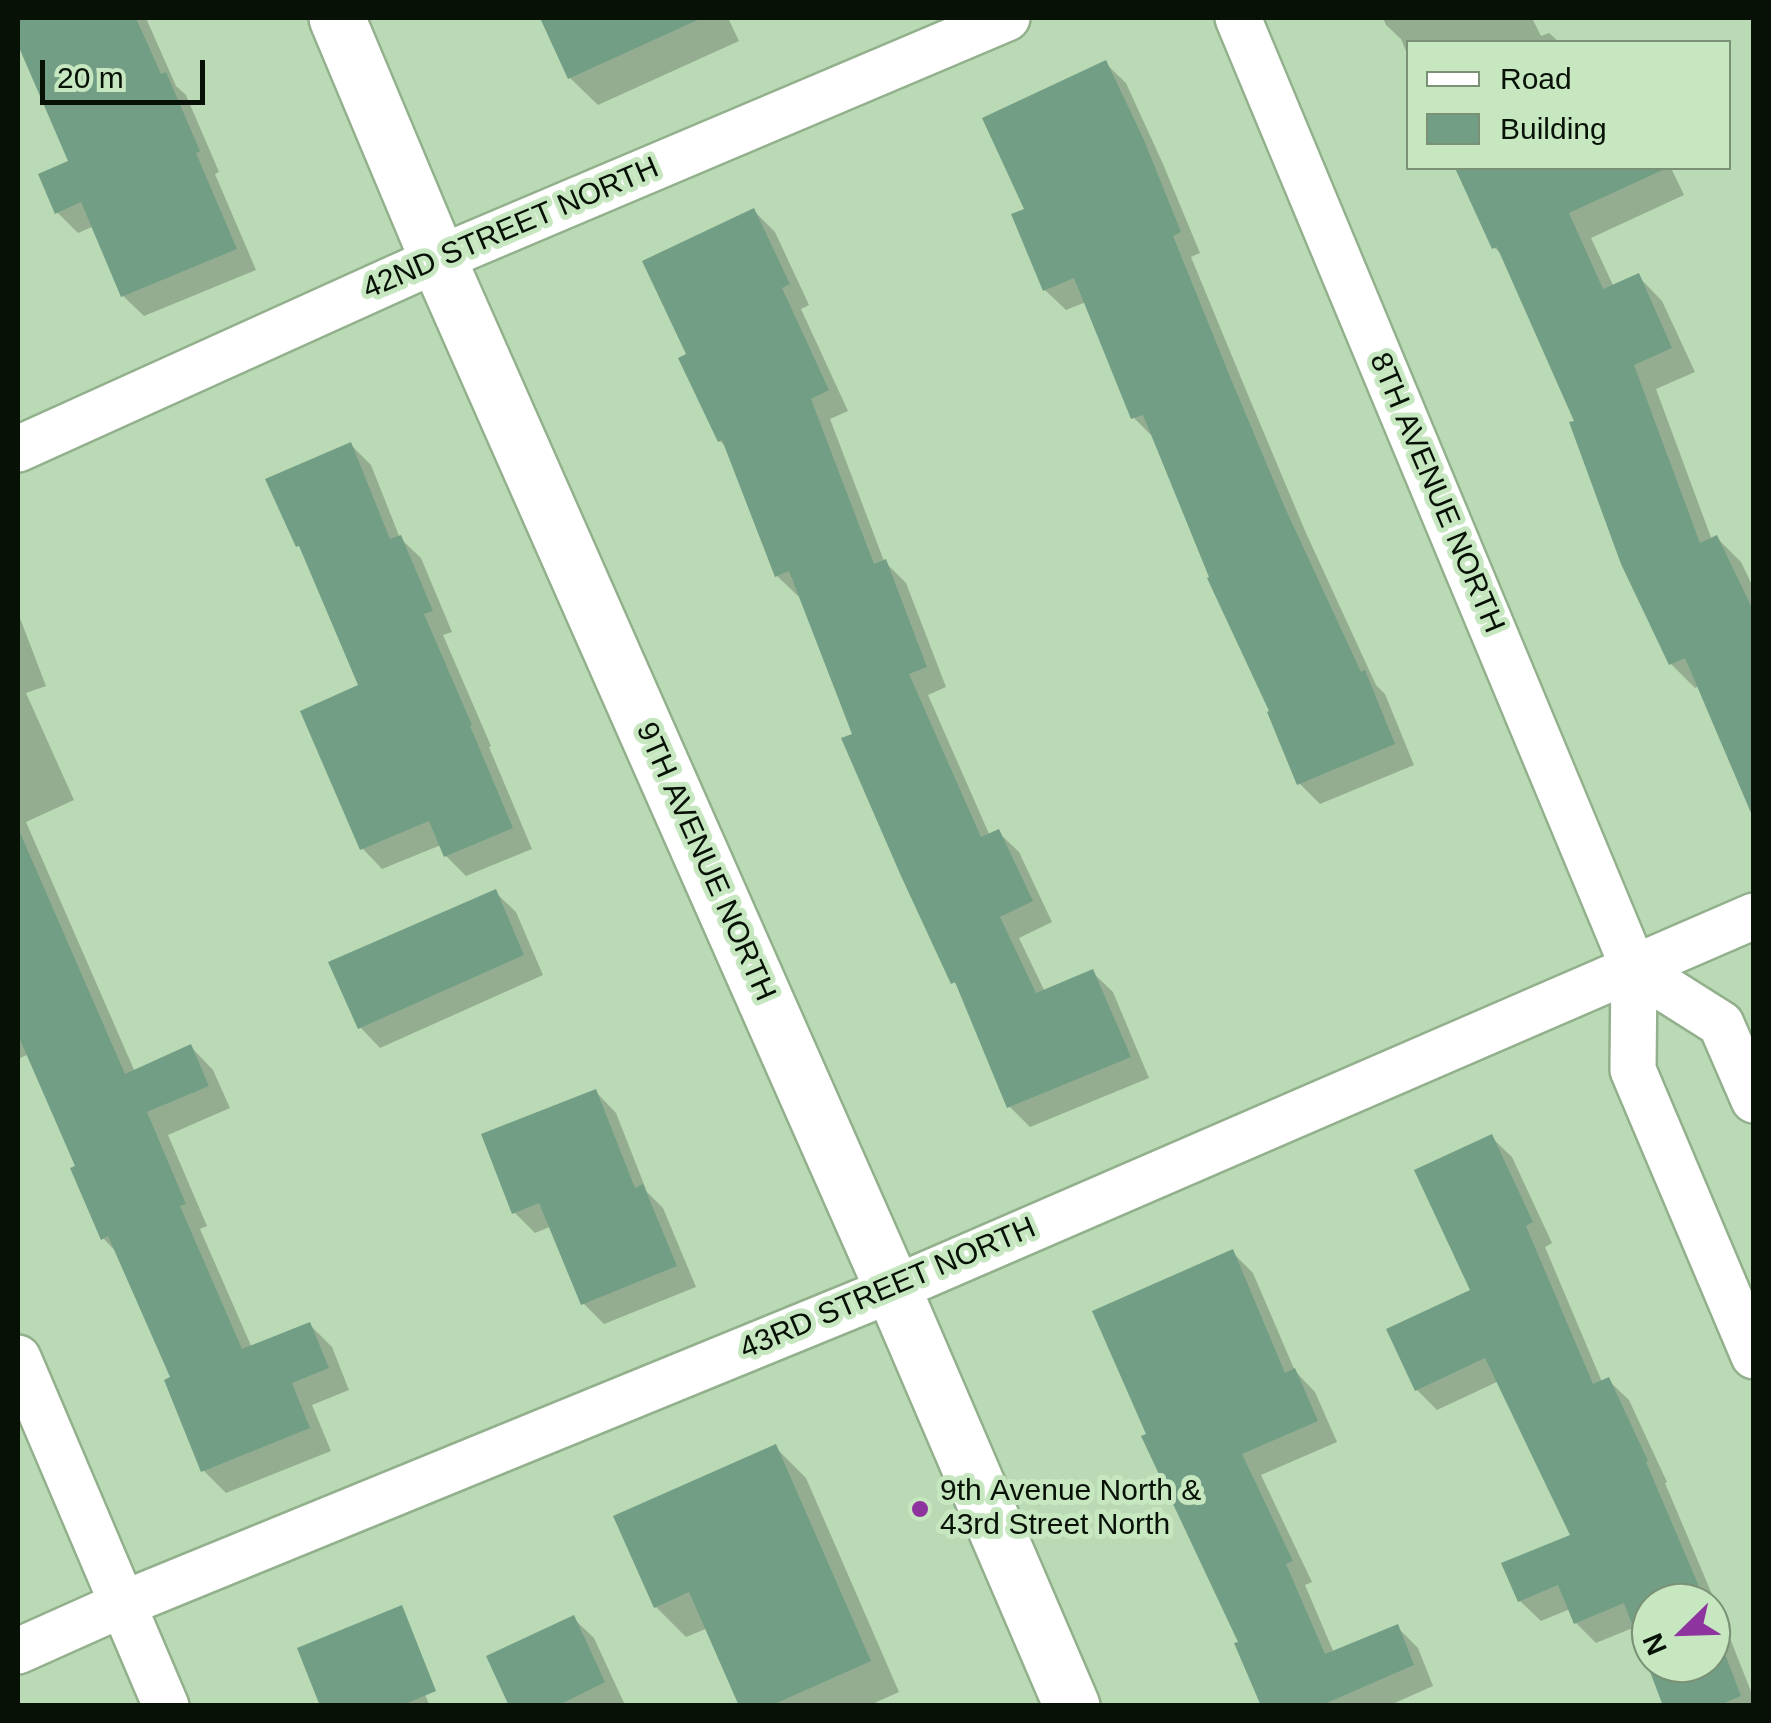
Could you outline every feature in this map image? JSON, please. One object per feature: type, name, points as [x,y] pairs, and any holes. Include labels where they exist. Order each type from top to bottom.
[{"type":"street","name":"9TH AVENUE NORTH","points":[[337,18],[438,259],[893,1289],[1072,1706]]},
{"type":"street","name":"42ND STREET NORTH","points":[[18,449],[438,259],[1007,18]]},
{"type":"street","name":"8TH AVENUE NORTH","points":[[1238,18],[1634,969],[1633,1070],[1754,1356]]},
{"type":"street","name":"43RD STREET NORTH","points":[[18,1651],[123,1604],[893,1289],[1754,916]]},
{"type":"street","points":[[1634,969],[1721,1024],[1754,1100]]},
{"type":"street","points":[[18,1358],[166,1706]]},
{"type":"building","points":[[18,18],[136,18],[161,74],[166,72],[237,249],[121,297],[81,202],[55,214],[38,174],[68,161],[18,45]]},
{"type":"building","points":[[540,18],[702,18],[568,79]]},
{"type":"building","points":[[1106,60],[1181,232],[1173,236],[1286,510],[1361,672],[1365,670],[1395,744],[1297,785],[1269,711],[1207,578],[1143,415],[1131,419],[1074,278],[1043,291],[1011,214],[1024,209],[982,118]]},
{"type":"building","points":[[1456,170],[1663,170],[1569,213],[1603,289],[1639,273],[1672,348],[1634,365],[1700,543],[1717,535],[1754,612],[1754,820],[1685,658],[1669,665],[1621,564],[1569,422],[1574,421],[1497,247],[1492,249]]},
{"type":"building","points":[[754,208],[790,284],[782,288],[829,390],[811,399],[874,564],[886,559],[927,667],[909,674],[981,837],[999,829],[1033,901],[1000,917],[1036,993],[1093,969],[1131,1057],[1007,1108],[955,982],[951,984],[841,738],[852,734],[789,571],[775,577],[722,440],[718,442],[678,358],[686,354],[642,261]]},
{"type":"building","points":[[351,442],[390,539],[401,535],[433,611],[424,614],[513,828],[444,857],[429,821],[360,850],[300,711],[358,685],[299,546],[296,547],[265,479]]},
{"type":"building","points":[[18,828],[125,1074],[191,1044],[209,1086],[147,1112],[186,1204],[180,1206],[242,1349],[310,1322],[329,1368],[292,1383],[310,1428],[201,1472],[164,1380],[170,1377],[108,1236],[101,1240],[70,1168],[75,1166],[18,1035]]},
{"type":"building","points":[[496,889],[524,955],[358,1029],[328,962]]},
{"type":"building","points":[[596,1089],[635,1188],[643,1184],[677,1266],[581,1305],[539,1203],[512,1214],[481,1134]]},
{"type":"building","points":[[1492,1134],[1533,1222],[1526,1226],[1593,1384],[1609,1377],[1697,1583],[1631,1583],[1631,1621],[1624,1603],[1574,1624],[1558,1585],[1518,1602],[1501,1563],[1570,1535],[1485,1358],[1415,1391],[1386,1329],[1470,1290],[1414,1170]]},
{"type":"building","points":[[1233,1249],[1285,1373],[1295,1368],[1318,1421],[1242,1454],[1293,1561],[1286,1564],[1325,1654],[1398,1624],[1414,1665],[1320,1706],[1261,1706],[1234,1643],[1238,1642],[1141,1436],[1146,1434],[1092,1311]]},
{"type":"building","points":[[776,1444],[871,1661],[770,1706],[739,1706],[689,1592],[654,1608],[613,1516]]},
{"type":"building","points":[[402,1605],[436,1691],[400,1706],[320,1706],[297,1648]]},
{"type":"building","points":[[574,1615],[605,1682],[557,1706],[509,1706],[486,1656]]},
{"type":"building","points":[[1731,1670],[1741,1696],[1717,1706],[1663,1706],[1654,1683],[1731,1683]]},
{"type":"place","name":"9th Avenue North & 43rd Street North","points":[[920,1509]]}]
